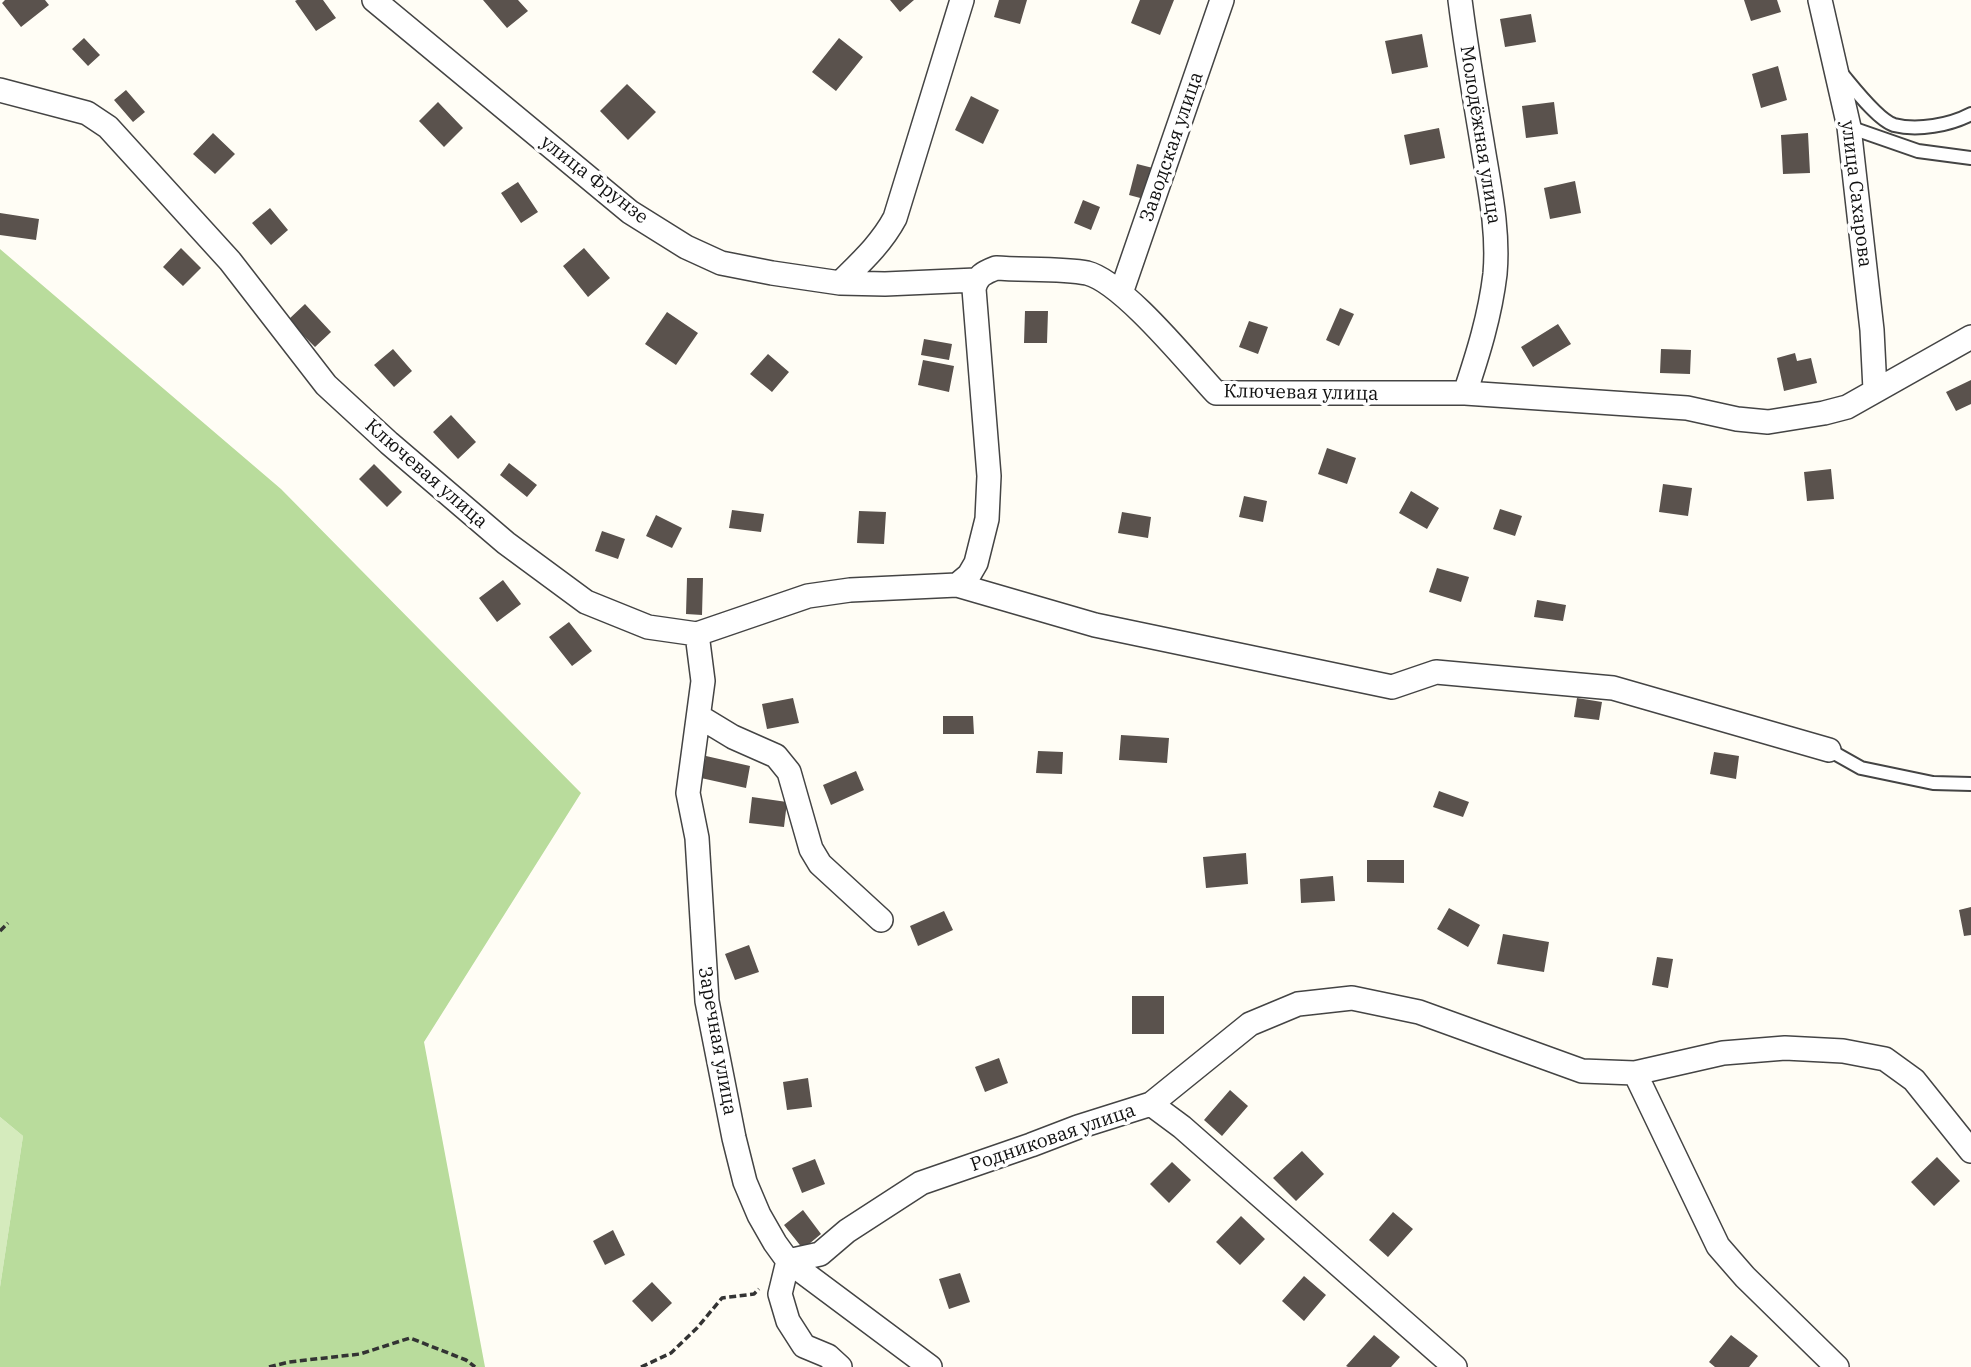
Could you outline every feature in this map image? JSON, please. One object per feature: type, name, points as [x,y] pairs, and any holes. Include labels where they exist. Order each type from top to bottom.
[{"type":"street","name":"улица Фрунзе","points":[[374,0],[630,212],[686,247],[721,263],[840,283],[976,280]]},
{"type":"street","points":[[840,283],[874,251],[895,218],[962,0]]},
{"type":"street","name":"Заводская улица","points":[[1121,293],[1223,0]]},
{"type":"street","name":"Молодёжная улица","points":[[1460,0],[1494,215],[1496,244],[1489,310],[1465,393]]},
{"type":"street","name":"улица Сахарова","points":[[1820,0],[1849,127],[1872,330],[1875,390]]},
{"type":"street","name":"Ключевая улица","points":[[0,90],[87,113],[108,127],[230,261],[326,385],[388,443],[506,543],[586,602],[648,627],[697,634],[808,596],[850,590],[957,585],[1094,625],[1392,687],[1436,672],[1613,688],[1829,750]]},
{"type":"street","name":"Ключевая улица","points":[[976,280],[983,273],[996,268],[1088,273],[1121,293],[1216,393],[1465,393],[1687,408],[1737,419],[1768,422],[1847,407],[1971,337]]},
{"type":"street","points":[[957,585],[969,575],[976,563],[987,519],[989,476],[974,289],[976,280]]},
{"type":"street","name":"Заречная улица","points":[[697,634],[703,681],[688,793],[696,838],[707,1001],[745,1182],[759,1215],[788,1261],[930,1367]]},
{"type":"street","points":[[700,717],[733,737],[776,757],[789,772],[811,849],[820,864],[881,920]]},
{"type":"street","points":[[1151,1104],[1250,1024],[1298,1004],[1352,998],[1419,1012],[1456,1028],[1582,1071],[1635,1073],[1723,1053],[1785,1048],[1843,1051],[1885,1059],[1913,1080],[1971,1151]]},
{"type":"street","points":[[1635,1073],[1718,1246],[1745,1277],[1836,1367]]},
{"type":"street","name":"Родниковая улица","points":[[788,1261],[820,1254],[865,1218],[921,1183],[1151,1104],[1182,1127],[1455,1367]]},
{"type":"street","points":[[788,1261],[780,1294],[788,1321],[804,1346],[828,1356],[840,1367]]},
{"type":"lane","points":[[1836,65],[1865,102],[1892,124],[1917,126],[1955,122],[1971,114]]},
{"type":"lane","points":[[1849,127],[1917,151],[1971,158]]},
{"type":"lane","points":[[1829,750],[1861,768],[1933,783],[1971,784]]},
{"type":"path","points":[[0,931],[8,923]]},
{"type":"path","points":[[641,1367],[671,1353],[722,1298],[754,1294],[762,1286]]},
{"type":"path","points":[[270,1367],[289,1362],[359,1354],[410,1338],[466,1360],[475,1367]]},
{"type":"green space","points":[[0,249],[281,489],[581,793],[424,1042],[485,1367],[0,1367],[0,1287],[23,1136],[0,1117]]},
{"type":"green space","points":[[0,1117],[23,1136],[0,1287]]},
{"type":"building","points":[[5,0],[45,0],[49,5],[21,27],[2,3]]},
{"type":"building","points":[[323,0],[336,18],[316,31],[295,1]]},
{"type":"building","points":[[483,0],[518,0],[528,11],[507,28]]},
{"type":"building","points":[[890,0],[914,0],[900,12]]},
{"type":"building","points":[[999,0],[1027,0],[1020,24],[994,17]]},
{"type":"building","points":[[1140,0],[1174,0],[1160,35],[1131,23]]},
{"type":"building","points":[[1744,0],[1777,0],[1781,12],[1751,21]]},
{"type":"building","points":[[1531,14],[1536,42],[1505,47],[1500,19]]},
{"type":"building","points":[[1422,34],[1428,67],[1392,74],[1385,41]]},
{"type":"building","points":[[84,38],[100,55],[88,66],[72,49]]},
{"type":"building","points":[[839,38],[863,57],[836,91],[812,72]]},
{"type":"building","points":[[1778,66],[1787,100],[1761,108],[1752,74]]},
{"type":"building","points":[[627,84],[656,112],[628,140],[600,111]]},
{"type":"building","points":[[126,90],[145,112],[133,122],[114,100]]},
{"type":"building","points":[[971,96],[999,110],[983,144],[955,130]]},
{"type":"building","points":[[438,102],[463,128],[444,147],[419,121]]},
{"type":"building","points":[[1554,102],[1558,134],[1526,138],[1522,106]]},
{"type":"building","points":[[1439,128],[1445,158],[1410,165],[1404,135]]},
{"type":"building","points":[[213,133],[235,154],[215,174],[193,154]]},
{"type":"building","points":[[1808,133],[1810,173],[1783,174],[1781,135]]},
{"type":"building","points":[[1137,164],[1153,168],[1144,199],[1129,195]]},
{"type":"building","points":[[1575,181],[1581,213],[1550,219],[1544,188]]},
{"type":"building","points":[[518,182],[538,212],[521,223],[501,193]]},
{"type":"building","points":[[1083,200],[1100,207],[1091,230],[1074,223]]},
{"type":"building","points":[[270,208],[288,230],[271,245],[252,223]]},
{"type":"building","points":[[0,213],[39,219],[36,240],[0,235]]},
{"type":"building","points":[[181,248],[201,268],[183,286],[163,267]]},
{"type":"building","points":[[584,248],[610,278],[588,297],[563,266]]},
{"type":"building","points":[[305,304],[331,332],[315,347],[288,320]]},
{"type":"building","points":[[1340,308],[1354,314],[1339,346],[1326,340]]},
{"type":"building","points":[[1025,311],[1048,311],[1047,343],[1024,343]]},
{"type":"building","points":[[667,312],[698,333],[676,365],[645,344]]},
{"type":"building","points":[[1249,321],[1268,327],[1258,354],[1239,347]]},
{"type":"building","points":[[1558,324],[1571,344],[1533,367],[1521,347]]},
{"type":"building","points":[[924,339],[952,344],[949,360],[921,355]]},
{"type":"building","points":[[393,349],[412,371],[394,387],[374,365]]},
{"type":"building","points":[[1661,349],[1691,350],[1690,374],[1660,373]]},
{"type":"building","points":[[1795,353],[1797,361],[1811,358],[1817,383],[1784,391],[1777,358]]},
{"type":"building","points":[[768,354],[789,372],[772,392],[750,374]]},
{"type":"building","points":[[923,360],[954,366],[949,392],[918,385]]},
{"type":"building","points":[[1971,380],[1971,404],[1956,411],[1946,392]]},
{"type":"building","points":[[451,415],[476,442],[458,459],[433,432]]},
{"type":"building","points":[[1327,448],[1356,458],[1347,484],[1318,474]]},
{"type":"building","points":[[509,463],[537,485],[527,497],[500,475]]},
{"type":"building","points":[[374,464],[402,492],[387,507],[359,479]]},
{"type":"building","points":[[1831,469],[1834,499],[1807,501],[1804,472]]},
{"type":"building","points":[[1663,484],[1692,488],[1688,516],[1659,512]]},
{"type":"building","points":[[1411,491],[1439,508],[1427,529],[1399,513]]},
{"type":"building","points":[[1244,496],[1267,501],[1263,522],[1239,517]]},
{"type":"building","points":[[1500,509],[1522,516],[1515,536],[1493,529]]},
{"type":"building","points":[[732,510],[764,514],[761,532],[729,528]]},
{"type":"building","points":[[859,511],[886,512],[884,544],[857,543]]},
{"type":"building","points":[[1122,512],[1151,517],[1148,538],[1118,533]]},
{"type":"building","points":[[656,515],[682,528],[672,548],[646,536]]},
{"type":"building","points":[[602,531],[625,539],[618,559],[595,551]]},
{"type":"building","points":[[1437,568],[1469,577],[1461,602],[1429,592]]},
{"type":"building","points":[[687,578],[703,578],[702,615],[686,614]]},
{"type":"building","points":[[503,580],[521,604],[497,622],[479,598]]},
{"type":"building","points":[[1537,600],[1566,605],[1563,621],[1534,617]]},
{"type":"building","points":[[569,622],[592,651],[572,666],[549,637]]},
{"type":"building","points":[[793,698],[799,723],[767,729],[762,704]]},
{"type":"building","points":[[1577,698],[1602,702],[1599,720],[1574,717]]},
{"type":"building","points":[[943,716],[973,716],[974,734],[943,734]]},
{"type":"building","points":[[1121,735],[1169,738],[1167,763],[1119,760]]},
{"type":"building","points":[[1038,751],[1063,752],[1062,774],[1036,773]]},
{"type":"building","points":[[1714,752],[1739,756],[1736,779],[1710,774]]},
{"type":"building","points":[[706,756],[750,766],[746,788],[701,778]]},
{"type":"building","points":[[856,771],[864,790],[831,805],[823,785]]},
{"type":"building","points":[[1439,791],[1469,802],[1463,817],[1433,807]]},
{"type":"building","points":[[752,797],[787,802],[784,827],[749,823]]},
{"type":"building","points":[[1246,853],[1248,884],[1206,888],[1203,857]]},
{"type":"building","points":[[1367,860],[1404,860],[1404,883],[1367,882]]},
{"type":"building","points":[[1333,876],[1335,901],[1301,903],[1300,879]]},
{"type":"building","points":[[1971,907],[1971,935],[1964,936],[1959,910]]},
{"type":"building","points":[[1449,908],[1480,925],[1468,947],[1437,929]]},
{"type":"building","points":[[944,911],[953,930],[918,946],[910,926]]},
{"type":"building","points":[[1503,934],[1549,942],[1544,972],[1497,964]]},
{"type":"building","points":[[749,945],[759,972],[735,980],[725,954]]},
{"type":"building","points":[[1657,957],[1673,959],[1668,988],[1652,985]]},
{"type":"building","points":[[1132,996],[1164,996],[1164,1034],[1132,1034]]},
{"type":"building","points":[[999,1058],[1008,1083],[985,1092],[975,1067]]},
{"type":"building","points":[[808,1078],[812,1107],[787,1110],[783,1082]]},
{"type":"building","points":[[1230,1090],[1248,1106],[1222,1136],[1204,1120]]},
{"type":"building","points":[[1302,1151],[1324,1174],[1296,1201],[1273,1178]]},
{"type":"building","points":[[1937,1157],[1960,1181],[1934,1206],[1911,1182]]},
{"type":"building","points":[[815,1159],[825,1184],[802,1193],[792,1168]]},
{"type":"building","points":[[1172,1162],[1191,1180],[1169,1203],[1150,1184]]},
{"type":"building","points":[[803,1210],[821,1234],[803,1249],[784,1225]]},
{"type":"building","points":[[1393,1212],[1413,1229],[1388,1257],[1369,1240]]},
{"type":"building","points":[[1241,1216],[1265,1239],[1240,1265],[1216,1242]]},
{"type":"building","points":[[613,1230],[625,1255],[605,1265],[593,1241]]},
{"type":"building","points":[[960,1273],[970,1302],[949,1309],[939,1279]]},
{"type":"building","points":[[1304,1276],[1326,1295],[1304,1321],[1282,1301]]},
{"type":"building","points":[[652,1282],[672,1303],[652,1322],[632,1301]]},
{"type":"building","points":[[1374,1335],[1400,1357],[1391,1367],[1346,1366]]},
{"type":"building","points":[[1731,1335],[1758,1356],[1749,1367],[1715,1367],[1709,1362]]}]
